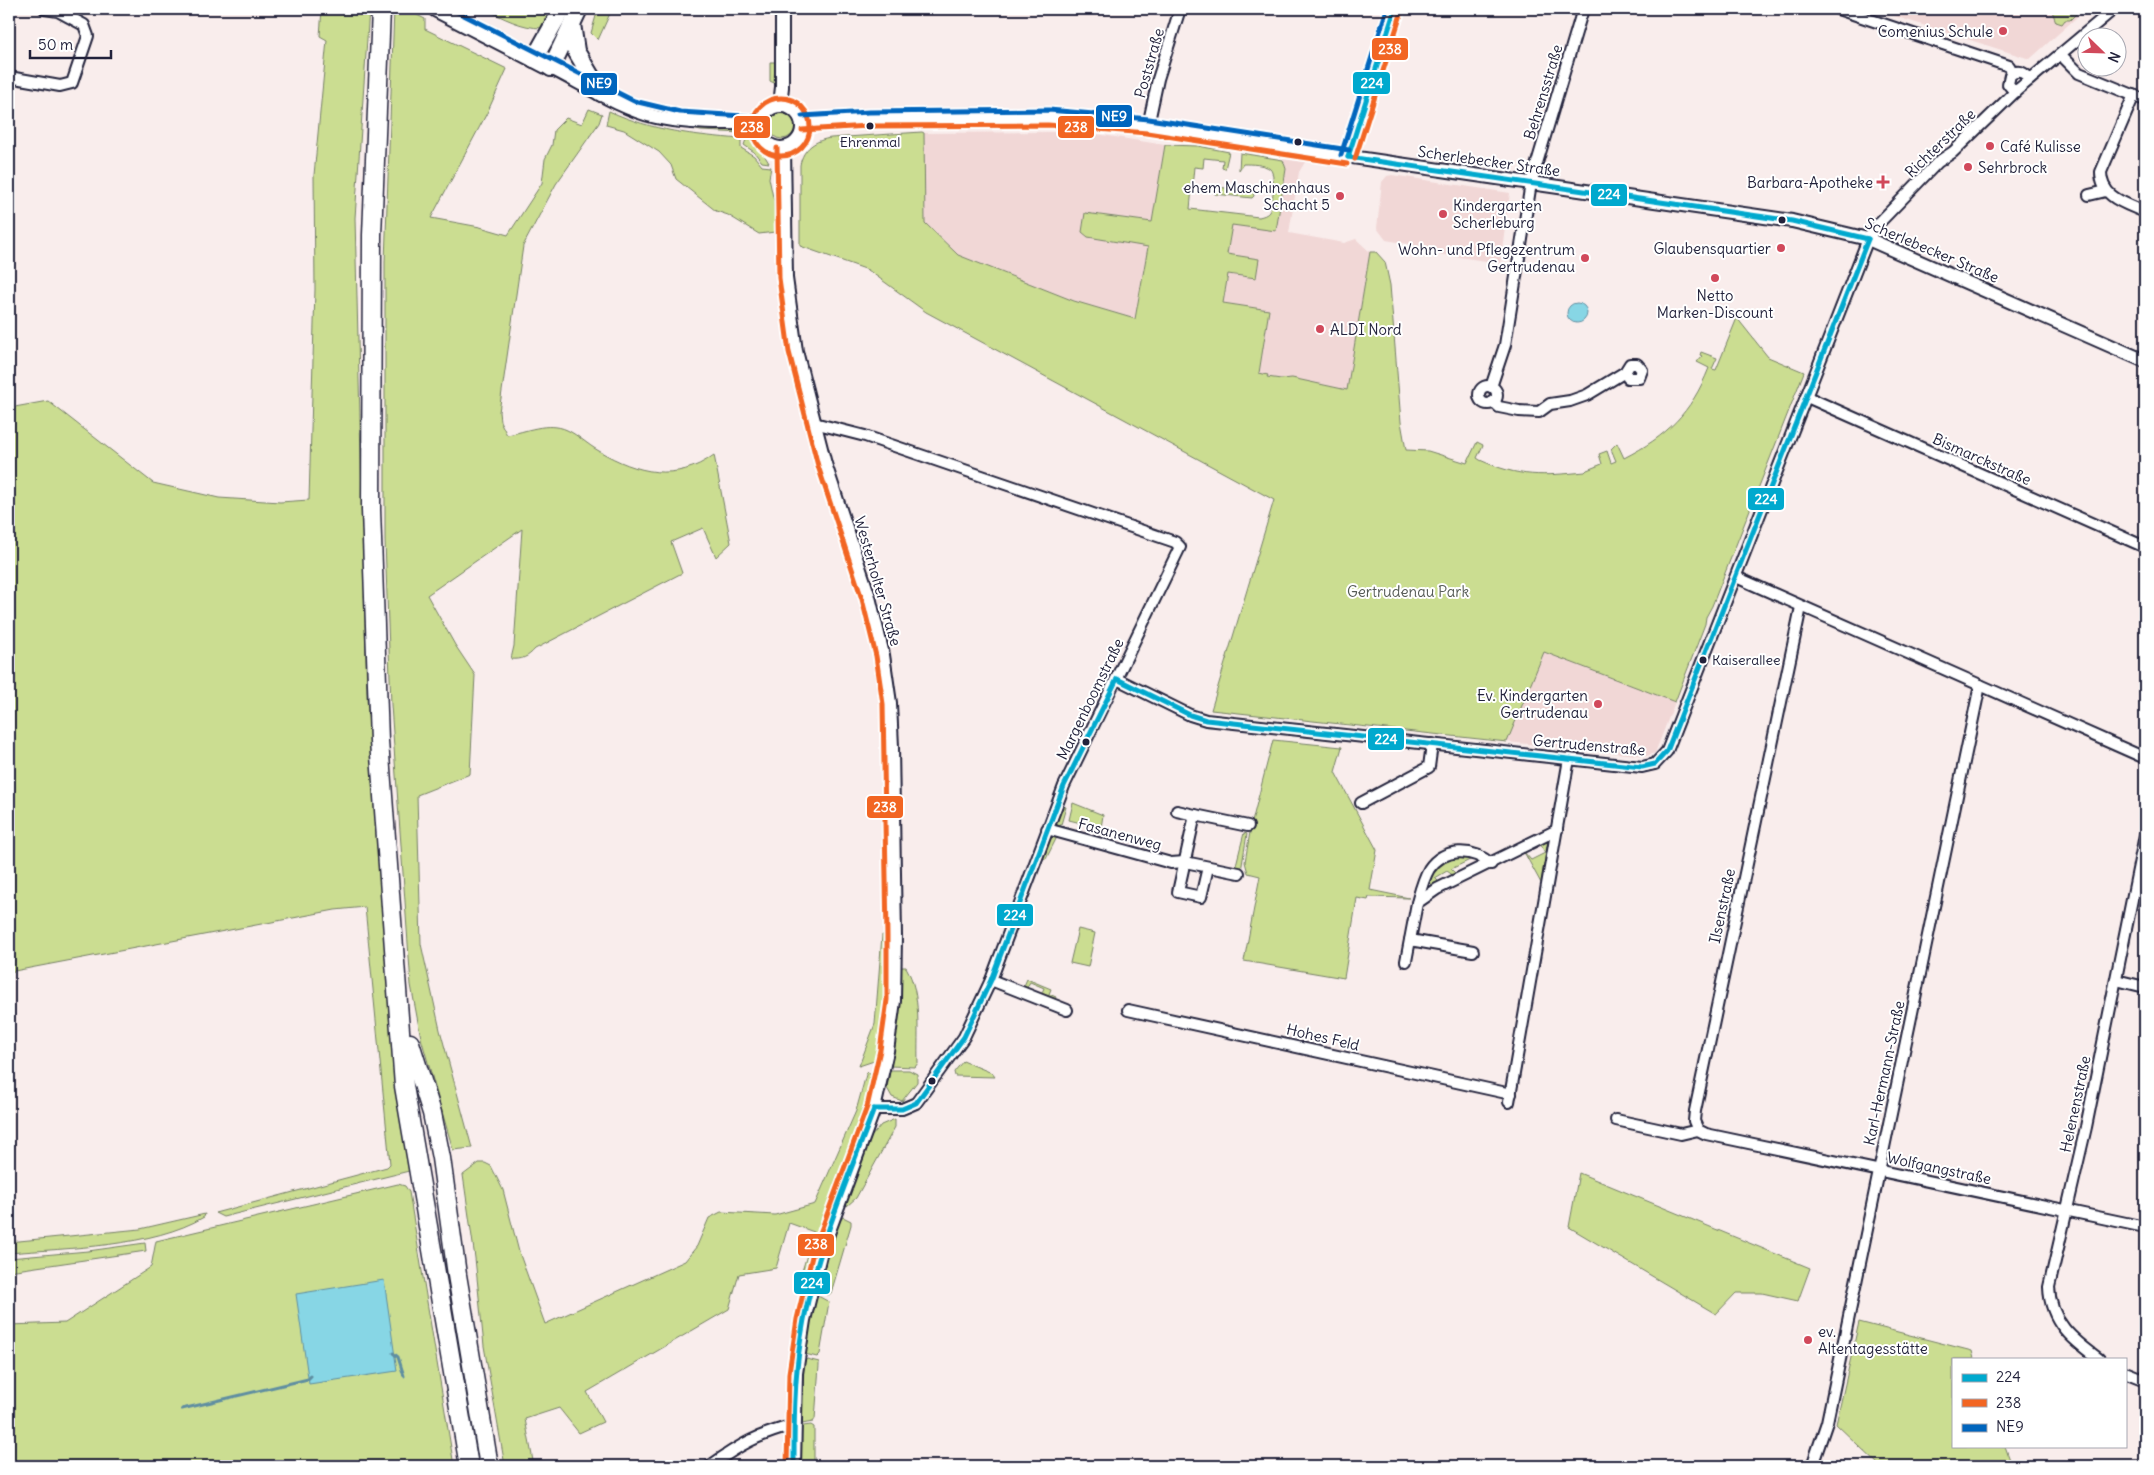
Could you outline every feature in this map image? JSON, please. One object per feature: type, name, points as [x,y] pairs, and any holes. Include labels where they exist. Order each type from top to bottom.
[{"type":"highway","points":[[381,15],[372,235],[371,510],[379,741],[404,1086],[469,1466]]},
{"type":"highway","points":[[398,983],[414,1059],[432,1113],[442,1158],[457,1275],[489,1466]]},
{"type":"main road","points":[[436,9],[551,68],[579,9]]},
{"type":"main road","points":[[534,59],[562,9]]},
{"type":"main road","points":[[572,24],[576,51],[601,93]]},
{"type":"street","points":[[9,77],[60,86],[72,83],[88,36],[86,30],[84,25],[58,11],[45,9]]},
{"type":"street","points":[[780,105],[782,87],[782,9]]},
{"type":"street","name":"Poststraße","points":[[1148,126],[1158,79],[1180,9]]},
{"type":"street","points":[[1348,157],[1395,9]]},
{"type":"street","name":"Behrensstraße","points":[[1491,387],[1505,345],[1531,183],[1583,9]]},
{"type":"street","points":[[1838,9],[1859,12],[2009,66],[2013,72]]},
{"type":"street","name":"Richterstraße","points":[[1868,238],[1878,224],[1916,186],[1924,174],[1974,133],[1986,118],[2015,92],[2114,9]]},
{"type":"street","points":[[2061,55],[2079,73],[2145,100]]},
{"type":"street","points":[[551,68],[631,108],[654,117],[695,122],[760,124]]},
{"type":"street","points":[[2013,72],[2023,72],[2030,79]]},
{"type":"street","points":[[2013,72],[2008,79],[2008,84],[2015,92]]},
{"type":"street","points":[[2134,95],[2101,172],[2101,184],[2106,191],[2145,212]]},
{"type":"street","points":[[780,105],[792,108],[797,112],[802,123],[800,136],[796,142],[784,148],[769,144],[760,132],[760,124],[764,113],[780,105]]},
{"type":"street","name":"Scherlebecker Straße","points":[[802,123],[869,119],[1048,117],[1148,126],[1792,221],[1868,238],[2145,361]]},
{"type":"street","name":"Westerholter Straße","points":[[784,148],[786,278],[796,351],[825,464],[878,628],[890,703],[893,822],[894,1001],[887,1051],[874,1109],[820,1255],[811,1288],[796,1373],[794,1466]]},
{"type":"street","points":[[2089,195],[2106,191]]},
{"type":"street","name":"Gertrudenstraße","points":[[1117,679],[1190,715],[1206,720],[1569,759],[1642,766],[1656,764],[1667,751],[1868,238]]},
{"type":"street","points":[[1493,401],[1499,407],[1539,412],[1550,404],[1570,401],[1587,395],[1625,372]]},
{"type":"street","points":[[1491,387],[1496,394],[1493,401],[1484,403],[1479,396],[1482,389],[1491,387]]},
{"type":"street","name":"Bismarckstraße","points":[[1807,397],[2145,547]]},
{"type":"street","name":"Margenboomstraße","points":[[814,423],[864,436],[1175,542],[1180,547],[1117,679],[1084,742],[1047,829],[991,980],[964,1037],[916,1103],[902,1109],[874,1109]]},
{"type":"street","points":[[1736,578],[2145,758]]},
{"type":"street","name":"Ilsenstraße","points":[[1698,1130],[1694,1121],[1695,1111],[1802,606]]},
{"type":"street","name":"Karl-Hermann-Straße","points":[[1812,1466],[1827,1422],[1980,685]]},
{"type":"street","points":[[1361,803],[1429,767],[1432,744]]},
{"type":"street","name":"Hohes Feld","points":[[1128,1010],[1510,1098],[1569,759]]},
{"type":"street","points":[[1177,811],[1248,826]]},
{"type":"street","points":[[1195,815],[1178,892],[1201,897],[1208,867]]},
{"type":"street","name":"Fasanenweg","points":[[1047,829],[1172,863],[1185,862],[1239,873]]},
{"type":"street","points":[[1417,903],[1437,889],[1557,830]]},
{"type":"street","name":"Helenenstraße","points":[[2098,1358],[2062,1328],[2052,1309],[2049,1287],[2086,1127],[2145,835]]},
{"type":"street","points":[[1406,962],[1417,903],[1430,868],[1457,851],[1476,853],[1491,864]]},
{"type":"street","points":[[1410,940],[1473,951]]},
{"type":"street","points":[[991,980],[1067,1010]]},
{"type":"street","points":[[2116,980],[2145,987]]},
{"type":"street","points":[[1616,1120],[1681,1134],[1698,1130]]},
{"type":"street","name":"Wolfgangstraße","points":[[1698,1130],[1706,1134],[2145,1227]]},
{"type":"street","points":[[2126,1372],[2145,1380]]},
{"type":"street","points":[[710,1466],[738,1446],[762,1433],[794,1425]]},
{"type":"shaded area","name":"Comenius Schule","points":[[1872,9],[2086,9],[2030,59]]},
{"type":"shaded area","points":[[924,133],[1090,133],[1165,145],[1152,222],[1085,213],[1082,231],[1088,237],[1148,247],[1135,319],[1074,301],[958,255],[925,223]]},
{"type":"shaded area","points":[[1281,159],[1305,162],[1299,172],[1289,233],[1344,243],[1356,239],[1370,252],[1347,390],[1292,378],[1267,377],[1259,373],[1269,310],[1223,303],[1228,274],[1256,278],[1259,259],[1227,254],[1232,224],[1276,231],[1286,169]]},
{"type":"shaded area","name":"Kindergarten Scherleburg","points":[[1392,175],[1510,193],[1500,263],[1418,251],[1409,244],[1386,240],[1377,228],[1382,182],[1387,176]]},
{"type":"shaded area","name":"Ev. Kindergarten Gertrudenau","points":[[1544,652],[1675,702],[1655,753],[1647,756],[1507,742]]},
{"type":"green space","points":[[322,9],[369,9],[355,218],[367,699],[394,1068],[409,1171],[223,1217],[215,1213],[387,1167],[390,1164],[365,907],[335,910],[9,972],[9,408],[48,401],[153,483],[219,498],[280,502],[309,500],[315,289],[314,175],[327,40],[320,36]]},
{"type":"green space","points":[[394,9],[405,9],[425,19],[425,29],[507,69],[487,113],[431,218],[480,227],[508,235],[542,183],[545,159],[552,145],[554,130],[566,118],[582,124],[589,109],[602,114],[599,123],[556,184],[523,246],[499,412],[500,421],[507,435],[544,427],[560,428],[571,432],[613,459],[656,472],[671,472],[685,469],[700,464],[714,455],[731,543],[716,557],[703,528],[671,542],[682,573],[535,649],[527,656],[518,659],[511,659],[514,646],[522,529],[427,595],[455,645],[475,675],[470,774],[417,795],[421,944],[440,1030],[472,1148],[453,1150],[421,1038],[411,985],[391,705],[385,541],[385,262]]},
{"type":"green space","points":[[485,9],[558,9],[542,28],[535,28],[506,19]]},
{"type":"green space","points":[[598,9],[612,9],[598,40],[591,33]]},
{"type":"green space","points":[[2076,9],[2079,11],[2070,20],[2065,20],[2062,24],[2056,22],[2052,11],[2048,10]]},
{"type":"green space","points":[[770,62],[775,62],[774,83],[770,81]]},
{"type":"green space","points":[[609,111],[657,128],[706,136],[741,139],[741,148],[754,156],[762,166],[771,167],[769,178],[774,202],[775,232],[759,234],[728,215],[716,211],[676,179],[671,165],[659,152],[624,130],[606,125]]},
{"type":"green space","points":[[782,113],[791,117],[795,126],[791,135],[782,139],[773,135],[769,126],[773,117]]},
{"type":"green space","points":[[682,127],[743,130],[743,133],[701,131]]},
{"type":"green space","name":"Gertrudenau Park","points":[[924,133],[925,223],[958,255],[1074,301],[1135,319],[1148,247],[1088,237],[1082,232],[1085,213],[1152,222],[1165,145],[1198,146],[1229,152],[1225,169],[1222,168],[1223,160],[1204,158],[1203,168],[1194,167],[1190,209],[1260,217],[1269,212],[1273,197],[1272,172],[1267,167],[1253,164],[1243,164],[1239,170],[1240,153],[1283,160],[1286,169],[1276,231],[1232,225],[1227,254],[1259,259],[1256,278],[1228,274],[1223,303],[1269,310],[1259,373],[1268,375],[1267,377],[1292,378],[1347,390],[1370,252],[1376,252],[1385,262],[1390,285],[1401,422],[1406,450],[1428,451],[1467,463],[1477,442],[1483,445],[1477,458],[1480,460],[1507,470],[1544,475],[1585,472],[1602,464],[1599,454],[1607,451],[1611,463],[1616,461],[1611,449],[1617,443],[1624,458],[1665,432],[1686,410],[1702,384],[1709,368],[1697,362],[1702,356],[1700,355],[1701,352],[1717,358],[1712,369],[1716,370],[1737,318],[1768,357],[1804,372],[1706,617],[1675,702],[1544,652],[1507,742],[1211,710],[1274,500],[926,312],[868,270],[800,246],[800,165],[804,154],[811,146],[831,138]]},
{"type":"green space","points":[[747,137],[758,145],[769,163],[762,162],[754,152],[744,145]]},
{"type":"green space","points":[[1214,187],[1250,190],[1253,191],[1254,196],[1252,198],[1215,194],[1211,190]]},
{"type":"green space","points":[[1273,740],[1342,747],[1335,772],[1377,850],[1370,890],[1409,898],[1369,897],[1368,900],[1357,898],[1344,978],[1244,961],[1260,876],[1248,873],[1245,862],[1251,826]]},
{"type":"green space","points":[[1073,803],[1103,815],[1101,828],[1069,820]]},
{"type":"green space","points":[[1062,806],[1066,807],[1060,828],[1056,823]]},
{"type":"green space","points":[[1244,833],[1247,834],[1241,871],[1235,869]]},
{"type":"green space","points":[[1055,836],[1057,837],[1046,859],[1042,858],[1050,839]]},
{"type":"green space","points":[[1548,839],[1541,883],[1524,852],[1531,860],[1545,853],[1541,845]]},
{"type":"green space","points":[[1457,855],[1481,861],[1479,864],[1472,859],[1451,869],[1457,875],[1454,876],[1447,871],[1435,878],[1440,883],[1434,886],[1430,883],[1430,874],[1442,861]]},
{"type":"green space","points":[[1078,929],[1095,933],[1088,967],[1070,963]]},
{"type":"green space","points":[[882,935],[889,935],[887,1004],[881,1050],[874,1061],[859,1066],[875,1024]]},
{"type":"green space","points":[[901,967],[906,967],[917,1001],[918,1063],[915,1067],[890,1066],[897,1024]]},
{"type":"green space","points":[[1027,979],[1051,989],[1049,994],[1056,997],[1055,999],[1050,1001],[1041,995],[1044,988],[1030,982],[1026,989],[1023,988]]},
{"type":"green space","points":[[963,1061],[992,1073],[995,1077],[955,1076],[954,1072]]},
{"type":"green space","points":[[890,1070],[909,1070],[917,1074],[917,1082],[902,1101],[892,1097],[887,1088]]},
{"type":"green space","points":[[867,1071],[874,1079],[863,1121],[827,1218],[806,1283],[799,1281],[814,1232],[789,1223],[776,1268],[739,1274],[729,1309],[587,1392],[603,1422],[579,1433],[559,1408],[525,1419],[534,1466],[505,1466],[484,1346],[475,1258],[463,1175],[479,1163],[491,1166],[503,1190],[519,1252],[545,1324],[685,1261],[697,1246],[709,1218],[721,1212],[775,1215],[815,1204],[856,1111]]},
{"type":"green space","points":[[895,1119],[895,1127],[856,1198],[847,1206],[846,1202],[871,1137],[881,1125]]},
{"type":"green space","points":[[1579,1173],[1810,1268],[1798,1301],[1762,1293],[1736,1293],[1716,1314],[1569,1227]]},
{"type":"green space","points":[[398,1184],[405,1186],[409,1192],[454,1466],[428,1466],[427,1461],[376,1466],[9,1466],[9,1325],[65,1323],[151,1267],[156,1241]]},
{"type":"green space","points":[[205,1214],[204,1217],[183,1227],[160,1235],[135,1240],[83,1247],[9,1253],[9,1242],[140,1229]]},
{"type":"green space","points":[[843,1217],[851,1221],[851,1225],[831,1293],[828,1295],[817,1290],[829,1242]]},
{"type":"green space","points":[[145,1243],[146,1251],[9,1271],[9,1258],[88,1251]]},
{"type":"green space","points":[[820,1297],[829,1302],[820,1354],[817,1357],[805,1354],[815,1298]]},
{"type":"green space","points":[[1859,1322],[1972,1351],[1974,1358],[1952,1358],[1952,1448],[2006,1448],[2011,1463],[2025,1466],[1880,1466],[1836,1424]]},
{"type":"green space","points":[[807,1359],[819,1362],[815,1419],[813,1422],[802,1424],[804,1363]]},
{"type":"green space","points":[[811,1425],[814,1427],[814,1466],[801,1466],[800,1429],[803,1426]]},
{"type":"water","points":[[1577,303],[1584,306],[1587,313],[1584,320],[1577,323],[1570,320],[1567,313],[1570,306]]},
{"type":"water","points":[[384,1280],[397,1371],[309,1384],[296,1294]]},
{"type":"waterway","points":[[393,1353],[398,1357],[404,1376]]},
{"type":"waterway","points":[[182,1409],[308,1379],[311,1376]]},
{"type":"transit line","name":"NE9","points":[[452,9],[634,101],[680,112],[759,117]]},
{"type":"transit line","name":"NE9","points":[[1341,155],[1387,9]]},
{"type":"transit line","name":"224","points":[[1348,157],[1395,9]]},
{"type":"transit line","name":"238","points":[[1355,159],[1402,11]]},
{"type":"transit line","name":"238","points":[[781,98],[797,103],[805,111],[810,127],[805,143],[797,151],[781,156],[765,151],[757,143],[752,127],[757,111],[765,103],[781,98]]},
{"type":"transit line","name":"NE9","points":[[802,116],[869,112],[1049,110],[1149,119],[1349,150]]},
{"type":"transit line","name":"238","points":[[802,130],[869,126],[1048,125],[1147,133],[1347,164]]},
{"type":"transit line","name":"238","points":[[777,148],[779,278],[789,352],[818,466],[862,599],[876,656],[883,704],[887,936],[887,1000],[880,1050],[867,1107],[813,1252],[797,1319],[789,1373],[787,1466]]},
{"type":"transit line","name":"224","points":[[1348,157],[1792,221],[1868,239]]},
{"type":"transit line","name":"224","points":[[1117,679],[1190,715],[1206,720],[1642,767],[1655,764],[1667,751],[1868,239]]},
{"type":"transit line","name":"224","points":[[874,1109],[902,1109],[916,1103],[964,1037],[991,980],[1064,786],[1117,679]]},
{"type":"transit line","name":"224","points":[[794,1466],[797,1369],[806,1308],[831,1221],[874,1109]]},
{"type":"place","name":"Comenius Schule","points":[[2003,31]]},
{"type":"place","name":"Ehrenmal","points":[[870,126]]},
{"type":"place","name":"Café Kulisse","points":[[1990,146]]},
{"type":"place","name":"Sehrbrock","points":[[1968,167]]},
{"type":"place","name":"Barbara-Apotheke","points":[[1883,182]]},
{"type":"place","name":"ehem Maschinenhaus Schacht 5","points":[[1340,196]]},
{"type":"place","name":"Kindergarten Scherleburg","points":[[1443,214]]},
{"type":"place","name":"Glaubensquartier","points":[[1781,248]]},
{"type":"place","name":"Wohn- und Pflegezentrum Gertrudenau","points":[[1585,258]]},
{"type":"place","name":"Netto Marken-Discount","points":[[1715,278]]},
{"type":"place","name":"ALDI Nord","points":[[1320,329]]},
{"type":"place","name":"Kaiserallee","points":[[1703,660]]},
{"type":"place","name":"Ev. Kindergarten Gertrudenau","points":[[1598,704]]},
{"type":"place","name":"ev. Altentagesstätte","points":[[1808,1340]]}]
